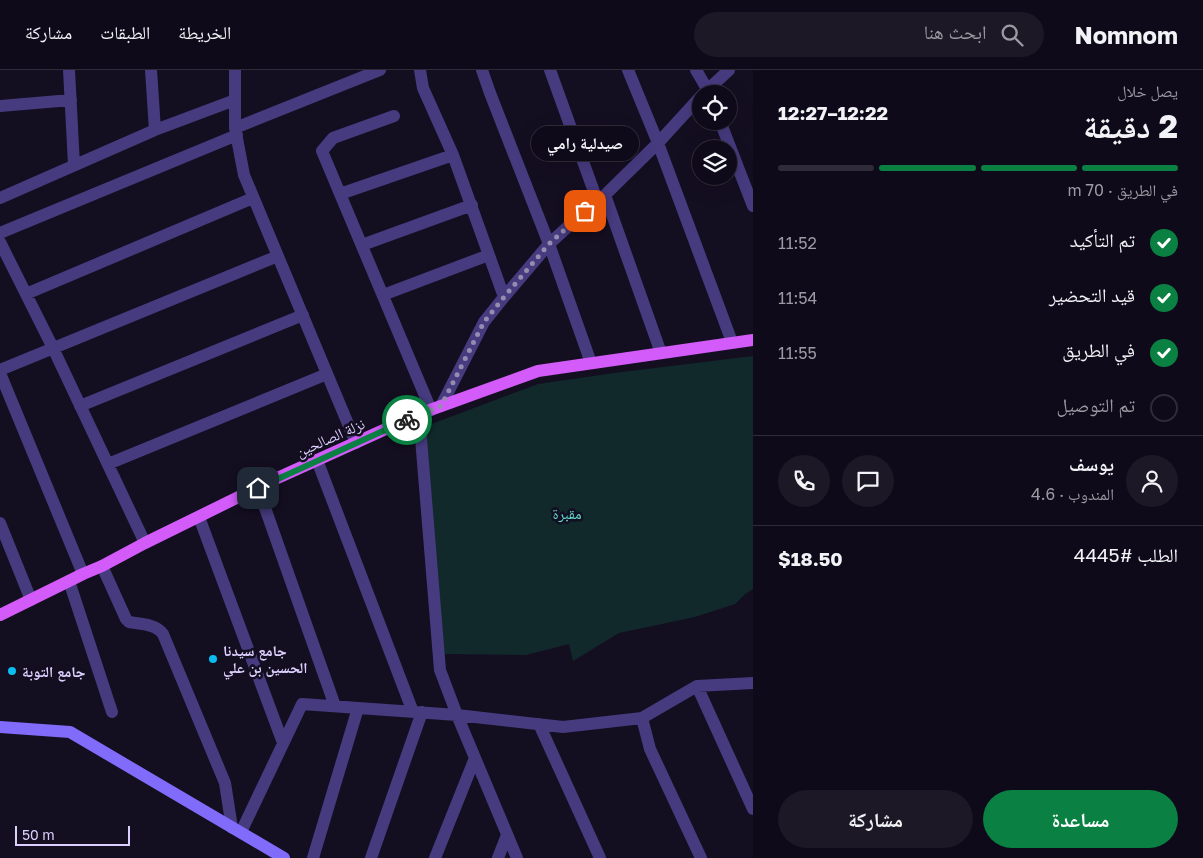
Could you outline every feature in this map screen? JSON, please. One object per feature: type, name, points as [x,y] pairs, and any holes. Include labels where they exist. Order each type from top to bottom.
[{"type":"main road","name":"نزلة الصالحين","points":[[0,615],[258,488],[430,410],[538,371],[753,340]]},
{"type":"street","points":[[70,70],[74,165]]},
{"type":"street","points":[[150,70],[155,130]]},
{"type":"street","points":[[235,70],[236,132],[244,175],[356,443]]},
{"type":"street","points":[[0,233],[380,70]]},
{"type":"street","points":[[420,70],[423,88],[472,205],[504,297]]},
{"type":"street","points":[[482,70],[549,244],[591,363]]},
{"type":"street","points":[[550,70],[661,353]]},
{"type":"street","points":[[628,70],[658,143],[732,342]]},
{"type":"street","points":[[696,70],[703,85]]},
{"type":"street","points":[[714,85],[729,70]]},
{"type":"street","points":[[0,106],[71,100]]},
{"type":"street","points":[[0,198],[155,130],[235,100]]},
{"type":"street","points":[[430,410],[484,322],[549,244],[658,143],[692,108]]},
{"type":"street","points":[[394,116],[333,138],[322,151],[430,410],[440,670],[517,858]]},
{"type":"street","points":[[723,130],[753,206]]},
{"type":"street","points":[[340,194],[452,154]]},
{"type":"street","points":[[26,294],[253,198]]},
{"type":"street","points":[[362,245],[472,205]]},
{"type":"street","points":[[0,242],[53,348],[145,544]]},
{"type":"street","points":[[383,295],[489,255]]},
{"type":"street","points":[[83,574],[0,371],[278,256]]},
{"type":"street","points":[[80,406],[302,315]]},
{"type":"street","points":[[108,464],[328,374]]},
{"type":"street","points":[[317,460],[418,712],[372,858]]},
{"type":"street","points":[[258,488],[335,706]]},
{"type":"street","points":[[199,517],[284,743]]},
{"type":"street","points":[[0,523],[31,600]]},
{"type":"street","points":[[102,566],[126,619],[129,622],[156,627],[160,630],[224,783],[237,830]]},
{"type":"street","points":[[69,581],[112,712]]},
{"type":"street","points":[[237,830],[284,743],[302,704],[457,715],[563,727],[642,718],[697,686],[753,683]]},
{"type":"street","points":[[697,686],[753,809]]},
{"type":"street","points":[[313,858],[358,708]]},
{"type":"street","points":[[642,718],[650,749],[701,858]]},
{"type":"street","points":[[539,724],[600,858]]},
{"type":"street","points":[[0,727],[70,732],[284,858]]},
{"type":"street","points":[[435,858],[475,758]]},
{"type":"street","points":[[498,858],[508,835]]},
{"type":"green space","name":"مقبرة","points":[[753,356],[753,589],[735,604],[695,617],[619,633],[573,661],[569,644],[526,655],[443,654],[426,426],[538,384]]},
{"type":"way so far","points":[[407,420],[441,406],[484,322],[549,244],[585,211]]},
{"type":"place","name":"صيدلية رامي","points":[[585,211]]},
{"type":"place","name":"جامع سيدنا الحسين بن علي","points":[[213,659]]},
{"type":"place","name":"جامع التوبة","points":[[12,671]]},
{"type":"route","points":[[258,488],[407,420]]}]
